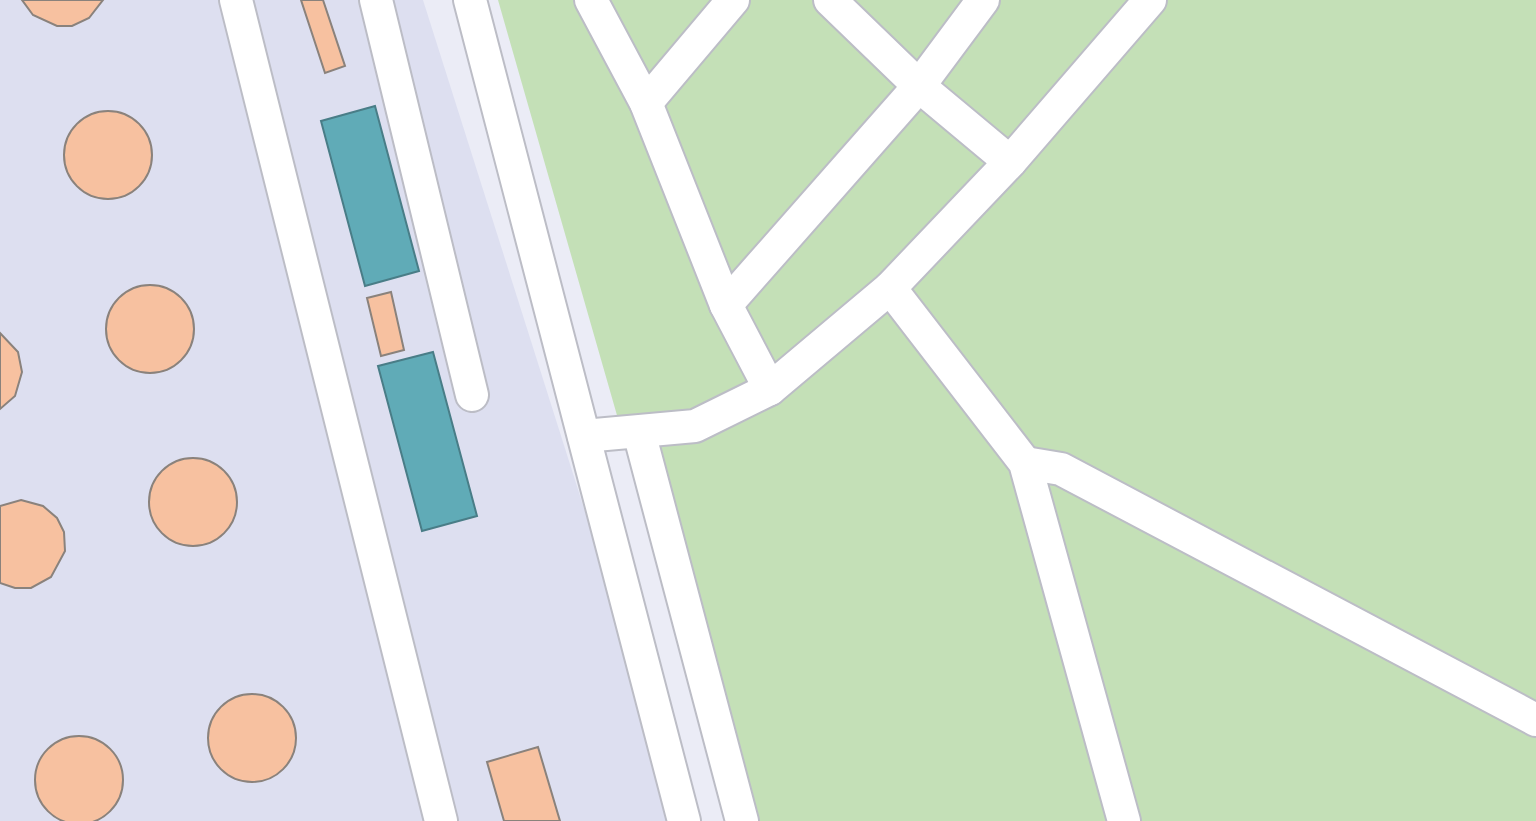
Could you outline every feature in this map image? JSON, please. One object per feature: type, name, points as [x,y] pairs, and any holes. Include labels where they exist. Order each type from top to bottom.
[{"type":"street","points":[[236,0],[441,821]]},
{"type":"street","points":[[376,0],[472,395]]},
{"type":"street","points":[[470,0],[684,821]]},
{"type":"street","points":[[591,0],[646,103],[726,305],[770,389]]},
{"type":"street","points":[[646,103],[733,0]]},
{"type":"street","points":[[830,0],[919,86],[1010,162]]},
{"type":"street","points":[[726,305],[919,86],[983,0]]},
{"type":"street","points":[[584,436],[695,426],[770,389],[890,288],[1010,162],[1150,0]]},
{"type":"street","points":[[890,288],[1025,463],[1124,821]]},
{"type":"street","points":[[639,432],[742,821]]},
{"type":"street","points":[[1025,463],[1061,469],[1536,720]]},
{"type":"shaded area","points":[[0,0],[423,0],[683,821],[0,821]]},
{"type":"green space","points":[[498,0],[1536,0],[1536,821],[726,821],[651,534]]},
{"type":"water","points":[[375,106],[419,271],[365,286],[321,121]]},
{"type":"water","points":[[433,352],[477,516],[422,531],[378,366]]},
{"type":"building","points":[[22,0],[103,0],[89,18],[72,26],[57,26],[33,15]]},
{"type":"building","points":[[301,0],[323,0],[345,66],[325,73]]},
{"type":"building","points":[[108,111],[125,114],[139,124],[149,138],[152,155],[149,172],[139,186],[125,196],[108,199],[91,196],[77,186],[67,172],[64,155],[67,138],[77,124],[91,114]]},
{"type":"building","points":[[141,285],[159,285],[175,292],[187,304],[194,320],[194,338],[187,354],[175,366],[159,373],[141,373],[125,366],[113,354],[106,338],[106,320],[113,304],[125,292]]},
{"type":"building","points":[[391,292],[404,350],[381,356],[367,298]]},
{"type":"building","points":[[0,333],[18,352],[22,372],[15,396],[0,409]]},
{"type":"building","points":[[193,458],[210,461],[224,471],[234,485],[237,502],[234,519],[224,533],[210,543],[193,546],[176,543],[162,533],[152,519],[149,502],[152,485],[162,471],[176,461]]},
{"type":"building","points":[[21,500],[43,506],[57,518],[64,532],[65,551],[51,577],[31,588],[15,588],[0,583],[0,506]]},
{"type":"building","points":[[252,694],[277,701],[289,713],[296,738],[289,763],[277,775],[252,782],[227,775],[215,763],[208,738],[215,713],[227,701]]},
{"type":"building","points":[[79,736],[96,740],[110,749],[119,763],[123,780],[119,797],[110,811],[96,820],[79,824],[62,820],[48,811],[39,797],[35,780],[39,763],[48,749],[62,740]]},
{"type":"building","points":[[538,747],[560,821],[504,821],[487,762]]}]
